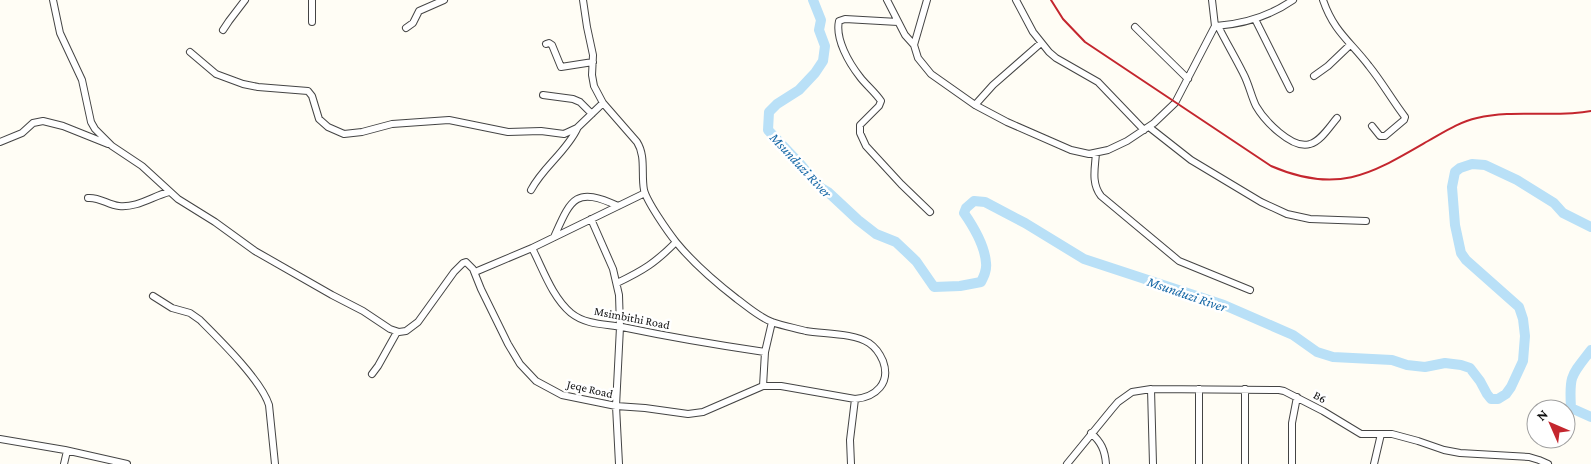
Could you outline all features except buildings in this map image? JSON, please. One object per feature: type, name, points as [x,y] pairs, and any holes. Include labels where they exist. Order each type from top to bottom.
[{"type":"street","points":[[53,0],[63,41],[82,80],[91,122],[95,129],[112,146],[142,166],[169,192],[255,251],[397,332],[406,331],[418,322],[454,272],[463,263],[468,263],[475,272],[532,248],[645,193]]},
{"type":"street","points":[[223,30],[245,0]]},
{"type":"street","points":[[312,0],[312,22]]},
{"type":"street","points":[[406,28],[413,23],[419,11],[444,0]]},
{"type":"street","points":[[584,0],[593,62],[592,75],[594,86],[603,103],[634,139],[640,149],[645,193],[676,242],[721,286],[772,322],[816,333],[851,337],[870,343],[882,357],[885,366],[885,379],[879,389],[872,394],[855,399],[781,386],[763,386],[765,352],[772,322]]},
{"type":"street","points":[[887,0],[905,36],[914,45],[918,58],[931,74],[975,106],[1007,122],[1078,152],[1096,153],[1108,150],[1146,128],[1175,103],[1216,26]]},
{"type":"street","points":[[914,45],[927,0]]},
{"type":"street","points":[[1016,0],[1041,43],[1056,58],[1098,82],[1146,128],[1204,168],[1261,202],[1287,214],[1310,219],[1366,221]]},
{"type":"street","points":[[1212,0],[1216,26],[1244,75],[1256,104],[1268,121],[1281,133],[1299,145],[1308,145],[1322,135],[1338,118]]},
{"type":"street","points":[[1322,0],[1335,27],[1369,65],[1405,117],[1404,120],[1384,136],[1380,136],[1372,126]]},
{"type":"street","points":[[1216,26],[1256,19],[1276,11],[1288,1]]},
{"type":"street","points":[[1256,19],[1290,88]]},
{"type":"street","points":[[898,22],[842,20],[838,23],[843,47],[856,71],[880,101],[879,106],[860,124],[864,143],[901,184],[930,212]]},
{"type":"street","points":[[1135,27],[1188,79]]},
{"type":"street","points":[[546,44],[549,43],[552,46],[561,68],[593,62]]},
{"type":"street","points":[[975,106],[992,85],[1041,43]]},
{"type":"street","points":[[1314,76],[1350,46]]},
{"type":"street","points":[[190,52],[216,74],[243,84],[308,91],[312,96],[319,119],[328,127],[344,134],[362,132],[392,124],[435,120],[457,121],[514,132],[541,131],[564,134],[577,128]]},
{"type":"street","points":[[543,95],[573,99],[580,102],[592,114]]},
{"type":"street","points":[[531,190],[577,128],[603,103]]},
{"type":"street","points":[[0,142],[22,133],[33,123],[43,120],[112,146]]},
{"type":"street","points":[[1096,153],[1095,183],[1097,191],[1101,196],[1179,261],[1250,290]]},
{"type":"street","points":[[88,198],[125,207],[136,205],[169,192]]},
{"type":"street","points":[[554,237],[568,207],[579,198],[597,197],[618,206]]},
{"type":"street","points":[[591,219],[613,269],[619,295],[620,327],[616,406],[619,464]]},
{"type":"street","points":[[617,282],[648,268],[676,242]]},
{"type":"street","name":"Msimbithi Road","points":[[532,248],[551,287],[562,303],[571,312],[590,322],[765,352]]},
{"type":"street","name":"Jeqe Road","points":[[475,272],[480,288],[520,364],[542,386],[562,395],[616,406],[694,414],[703,412],[763,386]]},
{"type":"street","points":[[154,296],[172,308],[191,314],[200,320],[256,382],[269,405],[275,464]]},
{"type":"street","points":[[372,374],[397,332]]},
{"type":"street","points":[[1151,389],[1152,464]]},
{"type":"street","name":"B6","points":[[1066,464],[1112,408],[1132,392],[1151,389],[1279,390],[1323,411],[1361,434],[1392,434],[1451,452],[1528,457],[1548,464]]},
{"type":"street","points":[[1199,389],[1199,464]]},
{"type":"street","points":[[1245,389],[1245,464]]},
{"type":"street","points":[[1292,464],[1292,423],[1296,397]]},
{"type":"street","points":[[851,464],[850,440],[855,399]]},
{"type":"street","points":[[1091,433],[1104,448],[1106,464]]},
{"type":"street","points":[[1374,464],[1381,434]]},
{"type":"street","points":[[0,439],[127,464]]},
{"type":"street","points":[[64,464],[67,451]]},
{"type":"waterway","name":"Msunduzi River","points":[[813,0],[821,20],[819,30],[825,46],[823,61],[799,90],[777,104],[769,112],[768,130],[818,186],[828,192],[876,234],[896,242],[916,261],[934,287],[960,286],[981,282],[986,268],[985,257],[978,237],[964,213],[966,208],[974,201],[985,202],[1025,223],[1084,259],[1224,305],[1293,335],[1317,352],[1333,357],[1392,360],[1407,365],[1425,367],[1445,363],[1461,365],[1470,368],[1491,399],[1498,399],[1506,394],[1511,387],[1523,361],[1525,336],[1523,319],[1519,307],[1466,260],[1461,253],[1455,225],[1452,187],[1455,172],[1472,164],[1485,165],[1517,180],[1554,203],[1563,213],[1591,227]]},
{"type":"waterway","name":"Msunduzi River","points":[[1591,350],[1575,371],[1570,389],[1571,408],[1591,417]]},
{"type":"railway","points":[[1051,0],[1063,19],[1085,42],[1271,166],[1295,175],[1335,180],[1353,177],[1389,163],[1452,128],[1477,118],[1505,114],[1563,114],[1591,111]]}]
